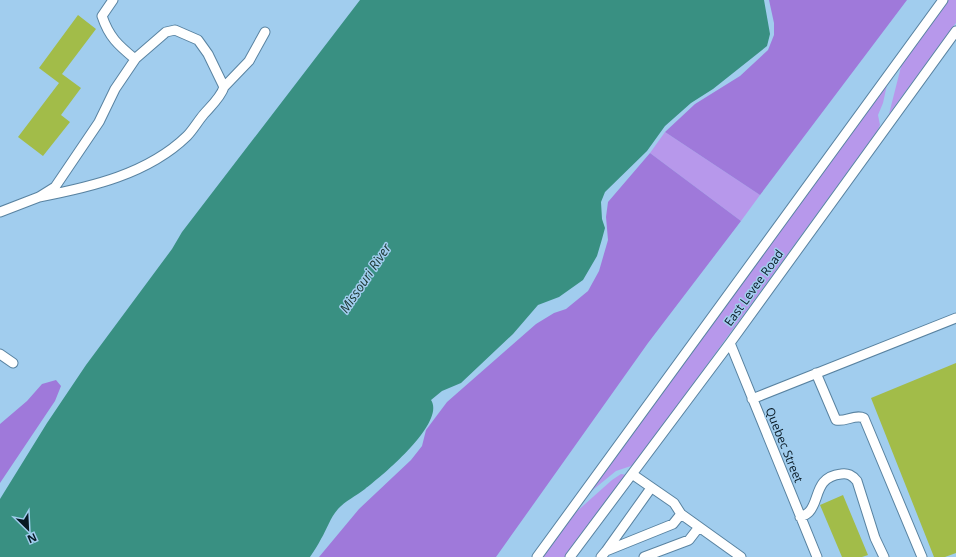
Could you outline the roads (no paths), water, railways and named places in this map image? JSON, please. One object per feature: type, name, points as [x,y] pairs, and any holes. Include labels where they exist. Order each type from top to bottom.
[{"type":"street","points":[[113,0],[102,16],[107,30],[116,43],[135,59]]},
{"type":"street","points":[[537,557],[943,0]]},
{"type":"street","points":[[39,197],[55,187],[99,122],[115,89],[135,59],[161,35],[175,30],[198,40],[208,54],[224,87]]},
{"type":"street","name":"East Levee Road","points":[[570,557],[730,343],[956,31]]},
{"type":"street","points":[[0,212],[39,197],[105,182],[160,156],[187,136],[224,87],[249,61],[265,32]]},
{"type":"street","points":[[752,399],[956,318]]},
{"type":"street","name":"Quebec Street","points":[[730,343],[817,557]]},
{"type":"street","points":[[0,354],[13,363]]},
{"type":"street","points":[[816,373],[836,420],[859,416],[864,418],[922,557]]},
{"type":"street","points":[[800,517],[810,512],[819,487],[826,480],[836,474],[846,473],[853,476],[875,538],[884,557]]},
{"type":"street","points":[[632,474],[674,503],[681,514],[741,557]]},
{"type":"street","points":[[604,554],[651,488]]},
{"type":"street","points":[[604,554],[673,524],[681,514]]},
{"type":"street","points":[[644,557],[689,540],[699,528]]},
{"type":"water","name":"Missouri River","points":[[360,0],[764,0],[770,34],[767,46],[713,89],[691,103],[665,126],[647,151],[605,192],[601,202],[602,219],[605,228],[597,256],[583,280],[559,297],[538,305],[513,334],[461,383],[442,391],[431,400],[433,410],[429,422],[421,435],[385,473],[338,509],[319,544],[310,557],[0,557],[0,499],[47,423],[86,365],[172,249],[182,232]]}]
